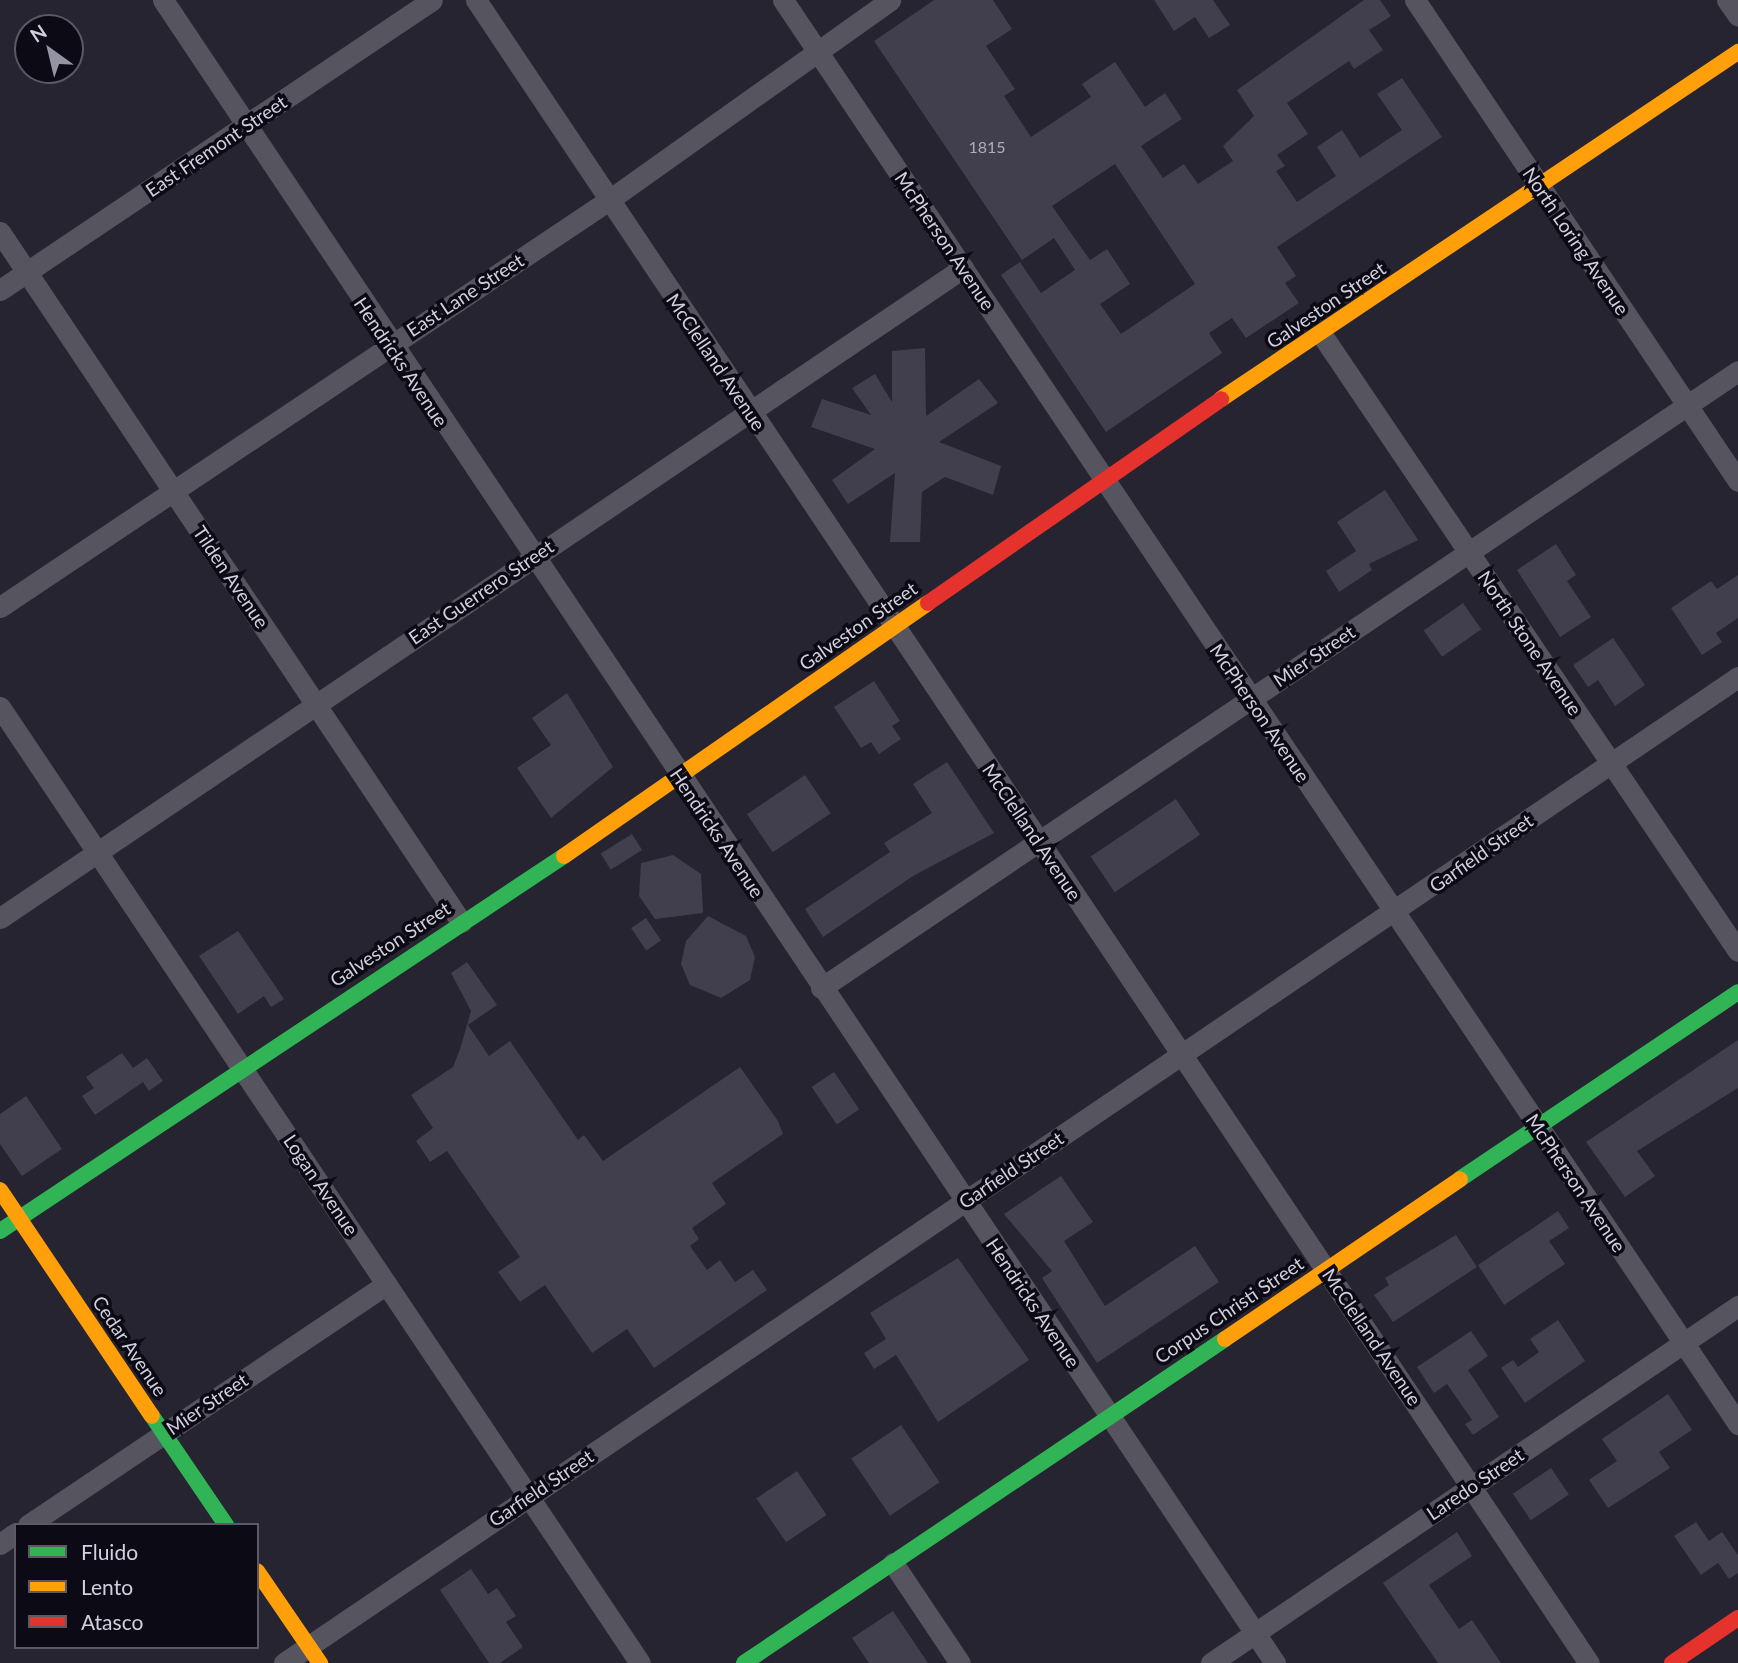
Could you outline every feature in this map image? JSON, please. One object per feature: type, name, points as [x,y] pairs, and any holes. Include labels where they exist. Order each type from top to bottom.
[{"type":"street","name":"Hendricks Avenue","points":[[163,0],[389,345],[1275,1663]]},
{"type":"street","name":"East Fremont Street","points":[[0,290],[432,0]]},
{"type":"street","name":"McClelland Avenue","points":[[476,0],[748,412],[1589,1663]]},
{"type":"street","name":"McPherson Avenue","points":[[783,0],[1738,1424]]},
{"type":"street","name":"East Lane Street","points":[[0,607],[609,200],[890,0]]},
{"type":"street","name":"North Loring Avenue","points":[[1415,0],[1738,481]]},
{"type":"street","points":[[1727,0],[1738,16]]},
{"type":"street","name":"Galveston Street","points":[[0,1231],[242,1067],[680,779],[1104,478],[1322,335],[1538,185],[1738,52]]},
{"type":"street","name":"Tilden Avenue","points":[[0,232],[461,922]]},
{"type":"street","name":"East Guerrero Street","points":[[0,918],[963,268]]},
{"type":"street","name":"North Stone Avenue","points":[[1322,335],[1738,951]]},
{"type":"street","name":"Mier Street","points":[[821,988],[1738,371]]},
{"type":"street","name":"Garfield Street","points":[[284,1663],[315,1655],[529,1496],[1738,677]]},
{"type":"street","name":"Logan Avenue","points":[[0,707],[640,1663]]},
{"type":"street","name":"Corpus Christi Street","points":[[744,1663],[1738,992]]},
{"type":"street","name":"Cedar Avenue","points":[[0,1190],[225,1523]]},
{"type":"street","name":"Mier Street","points":[[31,1523],[387,1284]]},
{"type":"street","name":"Laredo Street","points":[[1211,1663],[1738,1306]]},
{"type":"street","points":[[893,1563],[960,1663]]},
{"type":"street","points":[[259,1574],[315,1655]]},
{"type":"street","points":[[1672,1663],[1738,1618]]},
{"type":"building","points":[[934,0],[993,0],[1012,29],[986,46],[1015,89],[1004,96],[1031,137],[1091,97],[1082,84],[1115,62],[1145,107],[1165,93],[1182,119],[1141,146],[1163,178],[1184,164],[1198,184],[1233,161],[1223,146],[1254,116],[1237,90],[1364,0],[1380,0],[1391,16],[1369,30],[1383,50],[1354,69],[1349,61],[1287,103],[1308,134],[1277,155],[1285,166],[1276,171],[1297,202],[1336,176],[1317,147],[1342,130],[1360,158],[1402,130],[1377,94],[1402,78],[1442,137],[1277,247],[1296,276],[1285,283],[1299,303],[1246,338],[1232,318],[1209,333],[1222,353],[1106,432],[1001,275],[1020,262],[1041,293],[1075,270],[1054,238],[1022,260],[874,41]],"holes":[[[1115,164],[1195,284],[1121,334],[1100,304],[1130,284],[1107,249],[1090,260],[1052,206]]]},
{"type":"building","points":[[1154,0],[1213,0],[1230,25],[1209,38],[1195,17],[1174,31]]},
{"type":"building","points":[[925,348],[926,416],[979,379],[998,403],[939,442],[1001,466],[993,495],[945,477],[922,492],[920,542],[890,542],[895,473],[848,504],[832,480],[875,449],[811,427],[822,399],[871,415],[852,388],[875,374],[892,402],[892,351]]},
{"type":"building","points":[[1385,490],[1418,540],[1369,564],[1372,570],[1339,592],[1326,571],[1356,551],[1337,522]]},
{"type":"building","points":[[1556,544],[1576,575],[1567,581],[1591,617],[1560,637],[1517,570]]},
{"type":"building","points":[[1738,575],[1738,618],[1716,633],[1722,642],[1702,655],[1671,608],[1711,581],[1717,589]]},
{"type":"building","points":[[1463,603],[1481,629],[1442,657],[1424,631]]},
{"type":"building","points":[[1613,638],[1645,685],[1615,706],[1598,680],[1588,687],[1573,665]]},
{"type":"building","points":[[874,681],[900,721],[892,726],[901,739],[879,754],[871,742],[861,748],[834,707]]},
{"type":"building","points":[[567,693],[613,767],[551,818],[517,768],[551,745],[532,718]]},
{"type":"building","points":[[947,762],[994,833],[913,876],[823,937],[805,909],[890,852],[884,843],[932,813],[913,784]]},
{"type":"building","points":[[805,775],[831,813],[773,852],[747,814]]},
{"type":"building","points":[[1176,799],[1200,835],[1115,892],[1091,857]]},
{"type":"building","points":[[632,834],[642,850],[611,870],[601,854]]},
{"type":"building","points":[[673,855],[701,874],[703,913],[655,919],[639,896],[641,863]]},
{"type":"building","points":[[708,916],[746,936],[755,957],[750,980],[721,998],[690,985],[681,964],[686,941]]},
{"type":"building","points":[[646,918],[661,940],[646,950],[631,928]]},
{"type":"building","points":[[238,931],[284,999],[271,1007],[264,996],[238,1014],[199,956]]},
{"type":"building","points":[[467,962],[497,1005],[468,1025],[489,1056],[510,1041],[578,1140],[584,1135],[603,1161],[740,1067],[778,1121],[783,1134],[712,1183],[726,1204],[692,1228],[699,1239],[690,1246],[707,1270],[720,1260],[735,1282],[753,1270],[767,1290],[654,1368],[627,1329],[592,1353],[545,1285],[520,1302],[498,1272],[520,1257],[447,1151],[430,1162],[416,1141],[433,1128],[411,1095],[453,1067],[471,1011],[451,973]]},
{"type":"building","points":[[1738,1040],[1738,1088],[1637,1151],[1655,1176],[1625,1197],[1586,1142]]},
{"type":"building","points":[[122,1053],[133,1068],[147,1058],[163,1081],[149,1091],[143,1082],[95,1115],[82,1096],[94,1088],[86,1077]]},
{"type":"building","points":[[834,1072],[859,1109],[837,1124],[812,1087]]},
{"type":"building","points":[[26,1096],[62,1149],[22,1176],[0,1144],[0,1114]]},
{"type":"building","points":[[1061,1176],[1093,1222],[1064,1241],[1105,1306],[1195,1246],[1219,1282],[1097,1363],[1042,1278],[1052,1271],[1004,1214]]},
{"type":"building","points":[[1558,1211],[1569,1228],[1549,1241],[1565,1264],[1504,1305],[1478,1265]]},
{"type":"building","points":[[1456,1235],[1477,1267],[1393,1322],[1374,1295],[1389,1285],[1385,1278]]},
{"type":"building","points":[[958,1258],[1029,1360],[938,1422],[896,1355],[874,1369],[864,1353],[886,1339],[870,1313]]},
{"type":"building","points":[[1558,1320],[1585,1361],[1525,1403],[1501,1368],[1513,1360],[1518,1367],[1539,1352],[1530,1339]]},
{"type":"building","points":[[1471,1331],[1488,1356],[1468,1370],[1499,1417],[1473,1435],[1465,1424],[1472,1420],[1447,1384],[1434,1393],[1417,1367]]},
{"type":"building","points":[[1668,1394],[1692,1430],[1659,1452],[1670,1468],[1608,1508],[1589,1480],[1617,1461],[1602,1439]]},
{"type":"building","points":[[901,1425],[940,1482],[890,1516],[851,1459]]},
{"type":"building","points":[[1551,1468],[1569,1495],[1531,1520],[1513,1494]]},
{"type":"building","points":[[797,1471],[827,1515],[786,1542],[756,1498]]},
{"type":"building","points":[[1696,1522],[1709,1541],[1722,1532],[1738,1555],[1738,1573],[1729,1579],[1718,1563],[1701,1575],[1674,1536]]},
{"type":"building","points":[[1457,1532],[1472,1556],[1429,1585],[1459,1629],[1472,1620],[1501,1663],[1438,1663],[1383,1583]]},
{"type":"building","points":[[471,1569],[488,1594],[497,1588],[516,1616],[506,1622],[523,1647],[500,1663],[489,1663],[440,1590]]},
{"type":"building","points":[[893,1611],[928,1663],[869,1663],[852,1638]]},
{"type":"traffic: fast","points":[[0,1231],[564,856]]},
{"type":"traffic: fast","points":[[1460,1179],[1738,992]]},
{"type":"traffic: fast","points":[[744,1663],[1225,1339]]},
{"type":"traffic: fast","points":[[152,1416],[225,1523]]},
{"type":"traffic: slow","points":[[1221,399],[1738,52]]},
{"type":"traffic: slow","points":[[564,856],[928,603]]},
{"type":"traffic: slow","points":[[1225,1339],[1460,1179]]},
{"type":"traffic: slow","points":[[0,1190],[152,1416]]},
{"type":"traffic: slow","points":[[259,1574],[320,1663]]},
{"type":"traffic: jam","points":[[928,603],[1221,399]]},
{"type":"traffic: jam","points":[[1672,1663],[1738,1618]]}]
